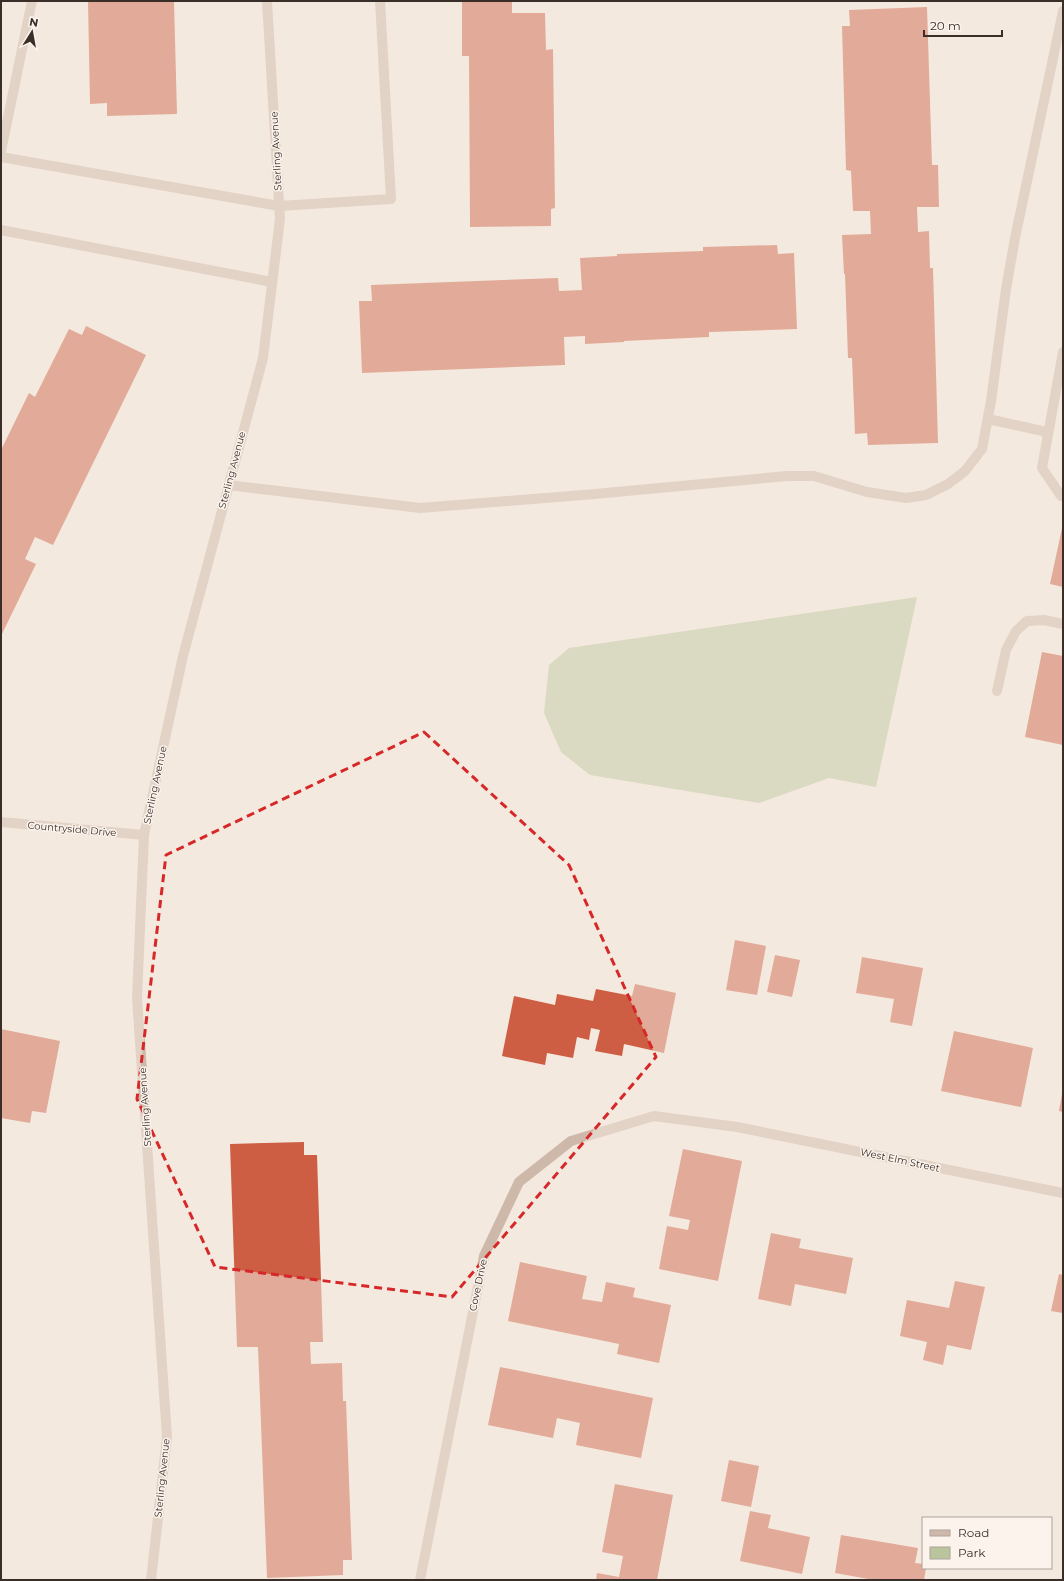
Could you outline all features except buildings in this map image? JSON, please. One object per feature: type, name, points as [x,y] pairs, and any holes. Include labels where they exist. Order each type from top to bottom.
[{"type":"street","points":[[1,151],[32,1]]},
{"type":"street","name":"Sterling Avenue","points":[[151,1580],[167,1438],[137,998],[144,835],[182,656],[263,358],[280,219],[267,1]]},
{"type":"street","points":[[1,157],[279,206],[391,199],[380,1]]},
{"type":"street","points":[[228,485],[420,508],[595,494],[787,476],[814,476],[867,492],[906,498],[926,495],[948,484],[965,471],[982,449],[988,419],[1006,289],[1015,238],[1063,11]]},
{"type":"street","points":[[1,230],[272,282]]},
{"type":"street","points":[[1062,359],[1047,432],[1042,468],[1061,496],[1063,496]]},
{"type":"street","points":[[988,419],[1047,432]]},
{"type":"street","points":[[997,690],[1006,650],[1016,631],[1027,621],[1044,620],[1063,624]]},
{"type":"street","name":"Countryside Drive","points":[[1,822],[144,835]]},
{"type":"street","name":"Cove Drive","points":[[420,1580],[484,1256],[519,1182],[571,1141],[654,1116],[737,1127]]},
{"type":"street","name":"West Elm Street","points":[[737,1127],[1063,1193]]},
{"type":"highlighted area","points":[[424,732],[569,865],[656,1057],[452,1297],[215,1267],[137,1099],[166,855]]},
{"type":"green space","points":[[917,597],[876,787],[829,778],[759,803],[590,775],[561,752],[544,713],[549,665],[569,648]]}]
